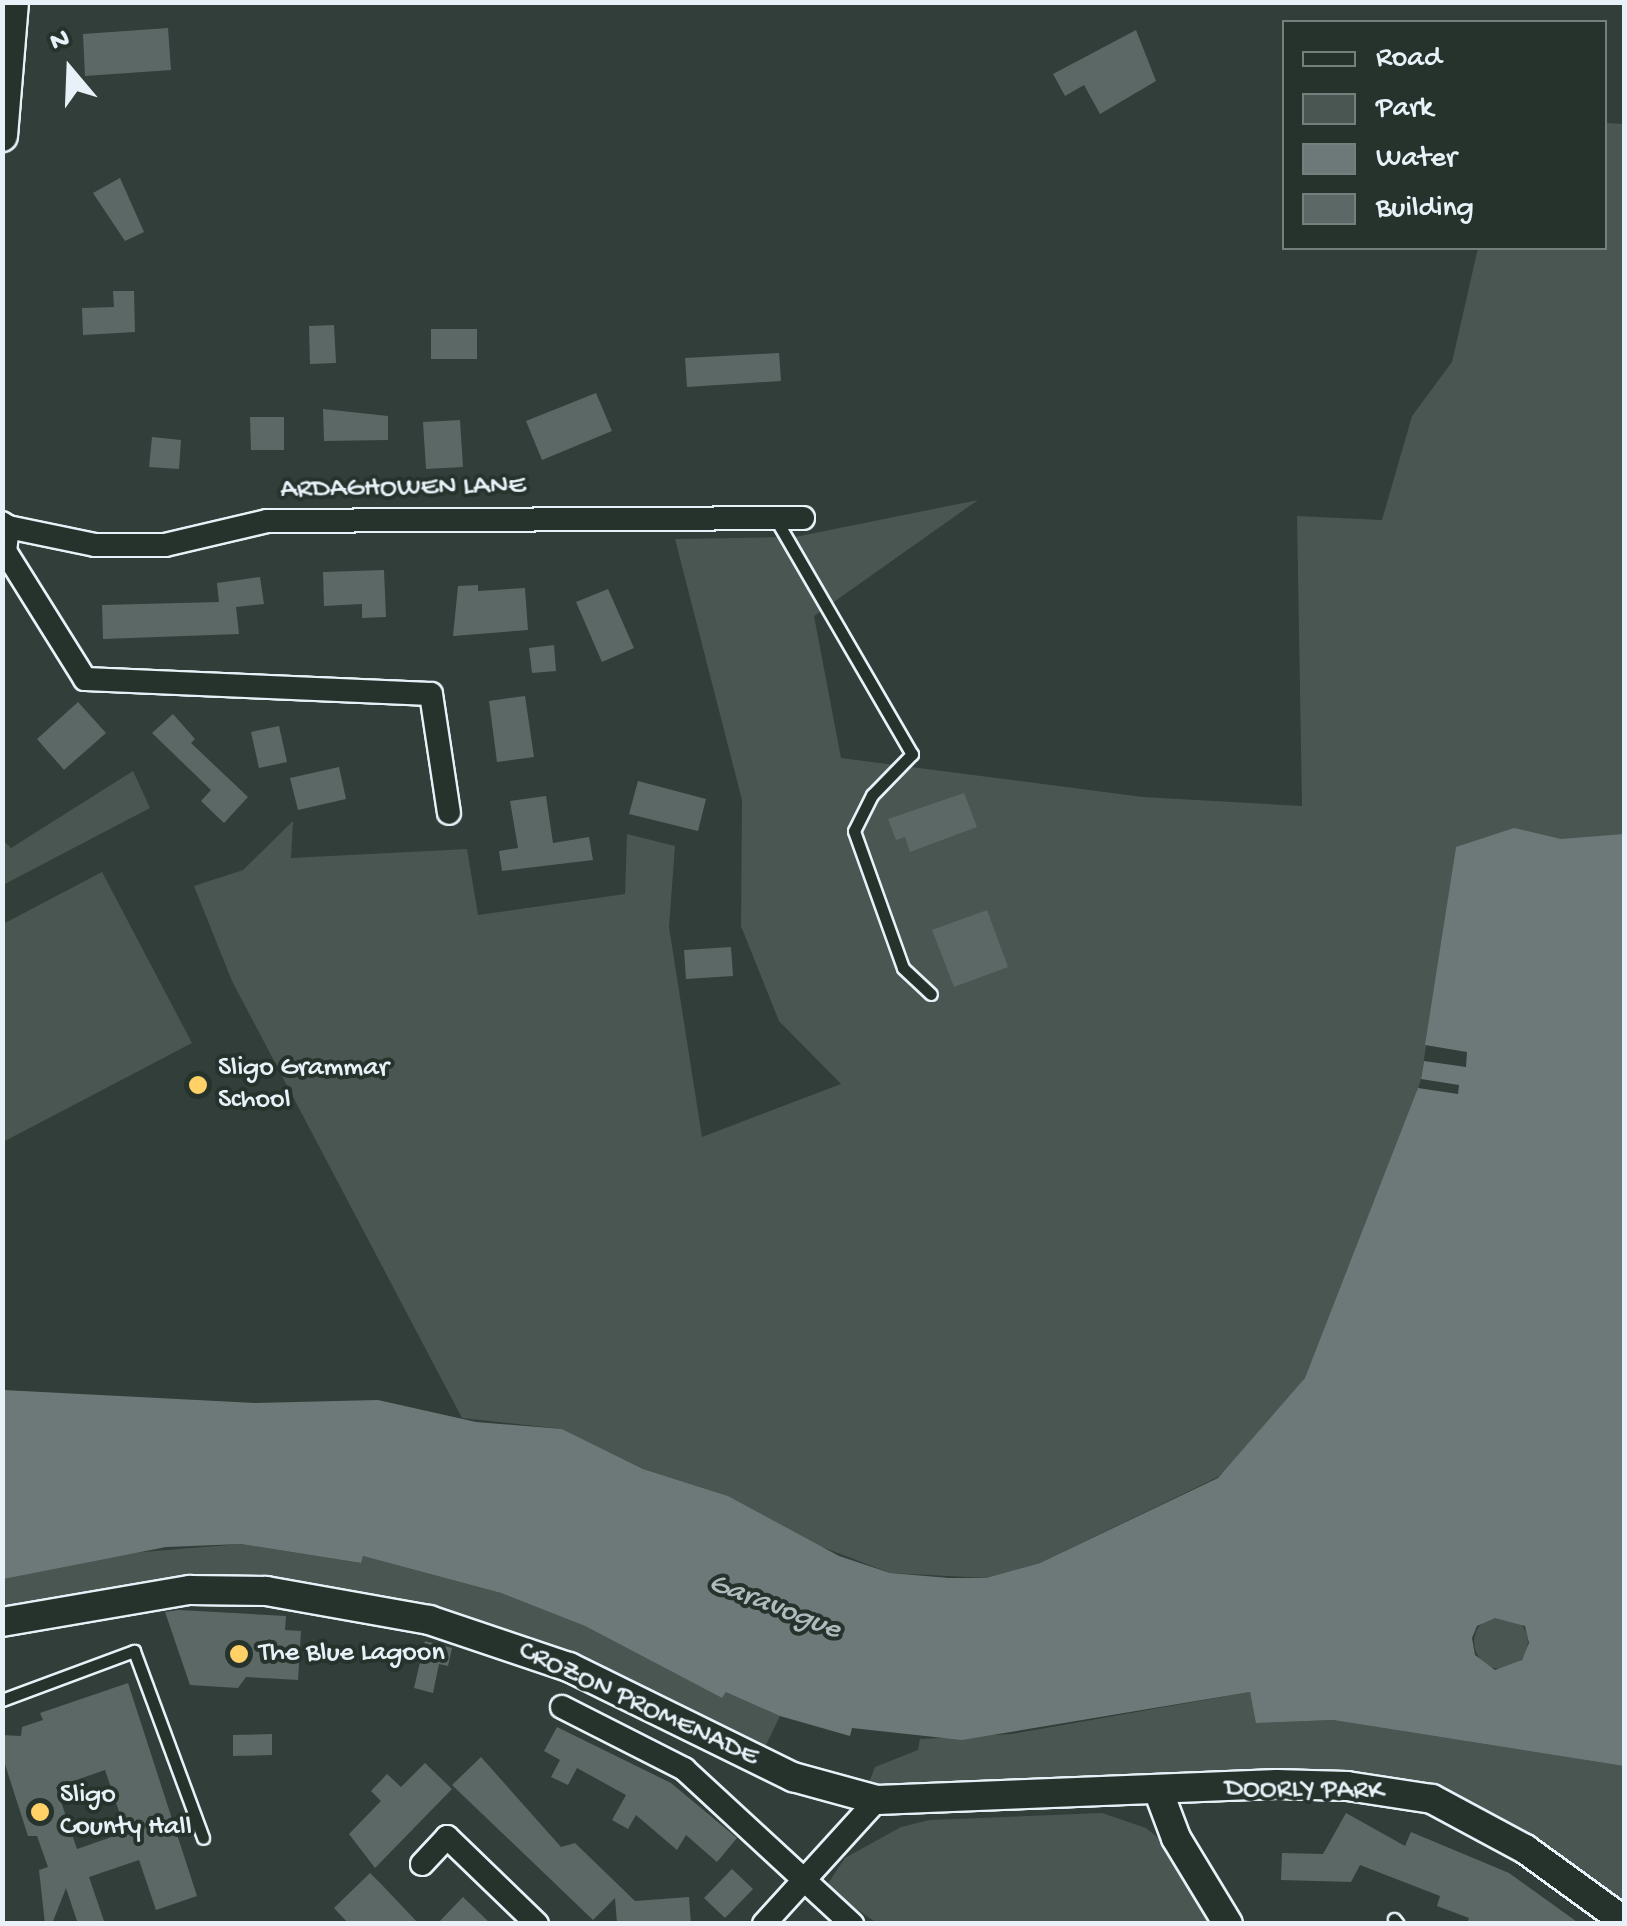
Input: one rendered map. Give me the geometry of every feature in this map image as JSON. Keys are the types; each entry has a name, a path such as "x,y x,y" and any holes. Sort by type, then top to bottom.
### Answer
{"main road":[{"path":"2,136 13,2"}],"street":[{"name":"ARDAGHOWEN LANE","path":"449,812 431,694 85,678 5,551 5,525 95,545 148,545 268,521 802,518"},
{"name":"CROZON PROMENADE","path":"2,1622 190,1590 266,1591 429,1620 569,1667 792,1777 877,1800 1158,1790"},
{"path":"562,1708 684,1769 852,1924"},
{"name":"DOORLY PARK","path":"1158,1790 1347,1786 1432,1799 1524,1848 1624,1921"},
{"path":"1158,1790 1176,1838 1228,1924"},
{"path":"764,1924 877,1800"},
{"path":"422,1864 446,1837 537,1924"}],"lane":[{"path":"774,518 912,754 872,796 854,832 903,968 931,994"},
{"path":"2,1700 134,1651 203,1838"}],"green space":[{"path":"1607,123 1624,124 1624,848 1456,847 1421,1079 1399,1150 1305,1378 1265,1431 1218,1477 1040,1563 986,1578 890,1573 804,1540 728,1496 643,1469 562,1429 462,1418 232,981 194,886 243,870 293,821 291,858 467,849 478,915 625,894 627,834 675,846 669,927 702,1137 841,1084 779,1021 741,926 742,800 675,539 795,537 978,500 814,616 841,758 1143,797 1302,806 1297,516 1382,520 1412,416 1452,362 1478,250 1607,250"},
{"path":"133,771 150,808 3,885 3,840 11,848"},
{"path":"102,872 192,1043 3,1142 3,924"},
{"path":"241,1544 360,1563 363,1556 501,1593 585,1626 722,1698 726,1691 780,1716 764,1749 675,1710 610,1670 498,1626 263,1577 143,1582 3,1608 2,1579 105,1555"},
{"path":"1501,1615 1520,1623 1528,1642 1520,1661 1501,1669 1482,1661 1474,1642 1482,1623"},
{"path":"1250,1692 1257,1723 1333,1720 1624,1766 1624,1903 1505,1820 1435,1789 1264,1772 903,1791 868,1785 875,1767 918,1750 920,1739 1012,1734"},
{"path":"1102,1813 1146,1828 1167,1845 1218,1923 877,1923 825,1888 845,1858 901,1827 929,1820"}],"water":[{"name":"Garavogue","path":"1514,828 1561,839 1624,834 1624,1766 1333,1720 1256,1723 1250,1692 962,1740 852,1728 850,1736 780,1716 726,1692 722,1698 585,1626 501,1593 363,1556 361,1563 241,1544 166,1547 3,1579 3,1390 255,1403 378,1400 476,1422 562,1429 643,1469 728,1496 839,1556 890,1573 949,1578 986,1578 1040,1563 1218,1478 1305,1378 1418,1088 1458,1094 1459,1085 1421,1079 1424,1061 1466,1067 1467,1052 1425,1045 1456,847","holes":["1495,1618 1525,1626 1529,1643 1522,1660 1495,1670 1475,1655 1472,1638 1477,1626"]}],"building":[{"path":"168,28 171,70 85,76 83,34"},
{"path":"1136,30 1156,81 1100,114 1084,85 1065,96 1053,74"},
{"path":"120,178 144,232 125,241 93,193"},
{"path":"113,291 134,291 135,332 83,335 82,308 114,307"},
{"path":"334,325 336,363 310,364 309,326"},
{"path":"431,329 477,329 477,359 431,359"},
{"path":"779,353 781,381 687,387 685,358"},
{"path":"596,393 612,431 542,460 526,421"},
{"path":"323,409 388,416 388,440 324,441"},
{"path":"250,417 284,417 284,450 251,450"},
{"path":"460,420 463,467 426,469 423,422"},
{"path":"152,437 181,440 179,469 149,467"},
{"path":"384,570 386,617 362,618 362,604 324,606 323,572"},
{"path":"260,577 264,604 236,607 239,634 103,639 102,605 219,602 217,583"},
{"path":"478,585 478,591 525,588 528,630 453,636 458,586"},
{"path":"608,589 634,648 602,662 576,602"},
{"path":"554,645 556,671 532,673 529,648"},
{"path":"525,696 534,757 497,762 489,701"},
{"path":"78,702 106,733 64,770 37,739"},
{"path":"173,714 195,739 191,743 248,797 224,823 201,801 211,790 152,733"},
{"path":"279,726 287,762 259,768 251,732"},
{"path":"339,767 346,799 298,810 290,778"},
{"path":"638,781 706,799 698,831 629,814"},
{"path":"964,793 977,827 910,852 905,837 896,840 888,819"},
{"path":"546,796 553,843 589,837 593,860 502,871 499,851 518,848 510,801"},
{"path":"987,910 1008,967 954,987 932,930"},
{"path":"731,947 733,976 686,979 684,950"},
{"name":"The Blue Lagoon","path":"165,1612 286,1616 285,1630 301,1631 298,1680 246,1677 238,1688 190,1685"},
{"path":"425,1641 452,1648 448,1666 439,1664 433,1693 414,1688"},
{"name":"Sligo County Hall","path":"128,1683 197,1896 156,1910 139,1860 89,1877 105,1924 78,1924 66,1888 52,1924 45,1924 39,1870 48,1867 37,1836 28,1836 2,1755 2,1735 21,1736 22,1727 43,1720 40,1713","holes":["105,1770 126,1832 77,1849 56,1787"]},
{"path":"557,1727 671,1783 737,1838 717,1862 686,1835 677,1850 636,1815 628,1829 612,1820 626,1795 577,1768 568,1785 551,1777 560,1760 544,1751"},
{"path":"272,1734 272,1755 233,1756 233,1735"},
{"path":"481,1757 561,1847 575,1843 635,1901 689,1897 691,1924 617,1924 615,1898 593,1920 452,1785"},
{"path":"425,1763 452,1789 375,1868 349,1834 381,1801 371,1791 387,1774 401,1787"},
{"path":"1346,1813 1405,1846 1411,1832 1509,1873 1580,1924 1467,1924 1469,1918 1437,1906 1440,1896 1360,1865 1351,1882 1281,1880 1282,1853 1323,1854"},
{"path":"732,1869 753,1889 725,1918 704,1898"},
{"path":"370,1873 419,1924 349,1924 334,1908"},
{"path":"463,1897 491,1924 437,1924"}],"place":[{"name":"Sligo Grammar School","path":"198,1085"},
{"name":"The Blue Lagoon","path":"239,1654"},
{"name":"Sligo County Hall","path":"40,1812"}]}
